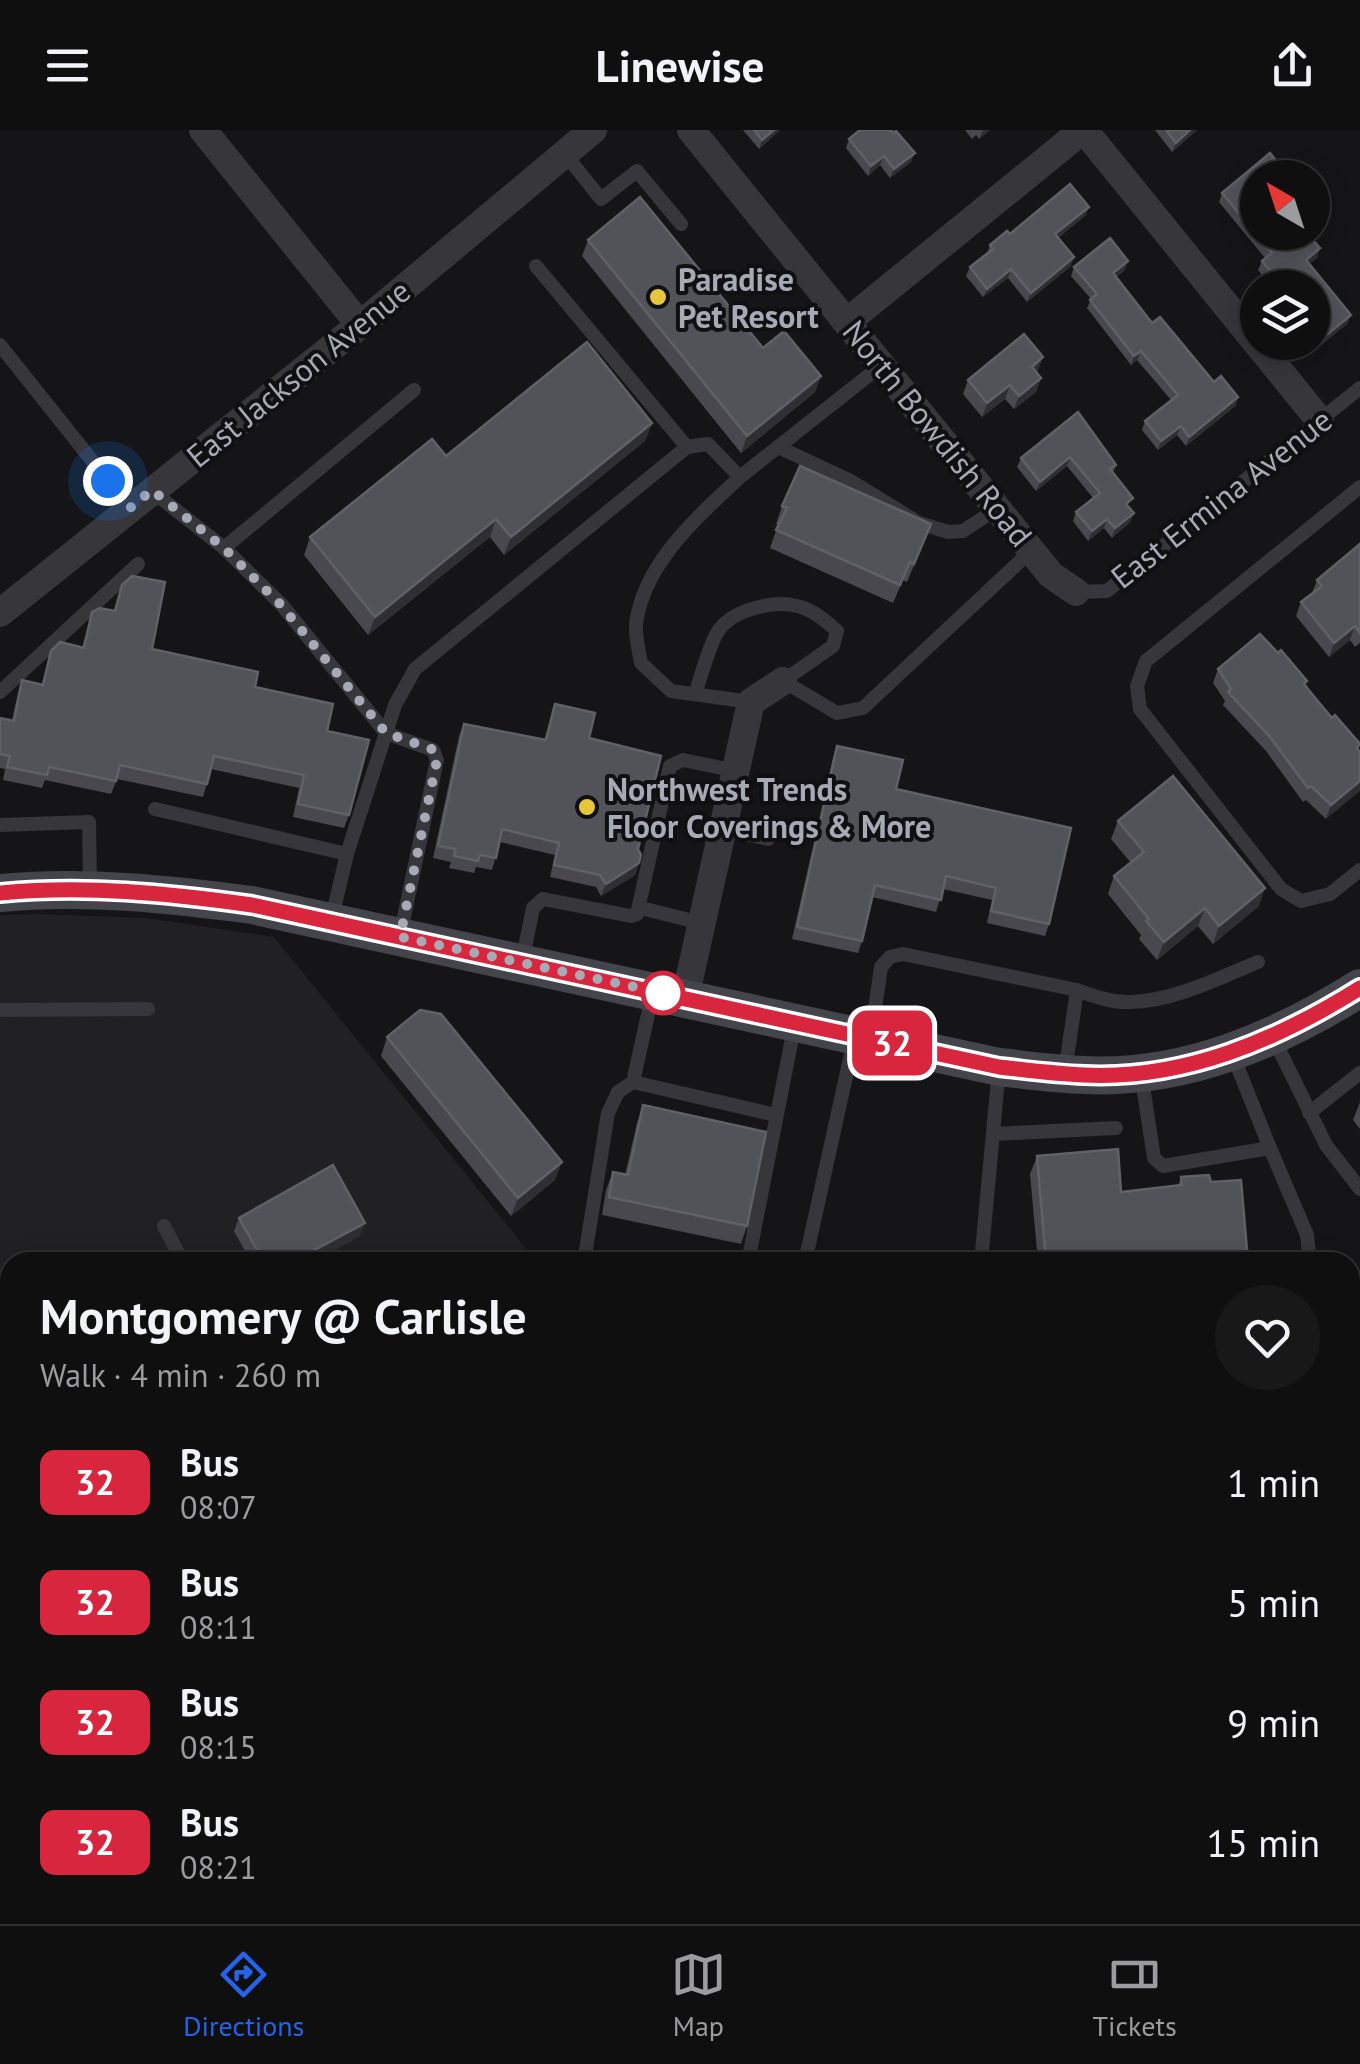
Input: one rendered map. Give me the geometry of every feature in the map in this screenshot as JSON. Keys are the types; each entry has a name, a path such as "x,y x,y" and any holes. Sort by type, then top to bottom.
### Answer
{"main road":[{"path":"0,892 147,891 217,900 999,1067 1065,1073 1141,1073 1216,1058 1304,1023 1360,988"}],"street":[{"path":"203,130 360,325"},
{"name":"East Jackson Avenue","path":"0,613 360,325 594,130"},
{"name":"North Bowdish Road","path":"691,130 1051,575 1076,592"},
{"path":"848,321 1083,130 1320,421"},
{"path":"669,995 702,923 751,702 784,681"}],"lane":[{"path":"565,154 601,199 637,170 680,224"},
{"path":"536,266 687,447"},
{"path":"0,344 141,500 224,548 280,604 386,733 434,750 437,760 400,937"},
{"path":"751,702 671,691 641,663 636,626 647,584 684,530 740,476 883,364"},
{"name":"East Ermina Avenue","path":"1076,592 1107,591 1360,388"},
{"path":"224,548 414,390"},
{"path":"331,922 347,854 386,733 403,686 416,669 687,447 708,444 740,476"},
{"path":"778,447 848,480 920,524 948,532 963,530 998,508"},
{"path":"1360,488 1146,661 1137,686 1140,708 1281,889 1301,901 1316,898 1330,894 1360,870"},
{"path":"695,694 718,630 742,614 772,604 799,606 824,619 837,632 834,646 784,681 836,713 863,708 1032,550"},
{"path":"0,692 138,564"},
{"path":"522,963 533,908 542,899 631,916 641,908 670,766 683,760 736,771"},
{"path":"155,809 347,854"},
{"path":"0,824 89,822 90,890"},
{"path":"722,829 768,839"},
{"path":"641,908 702,923"},
{"path":"808,1252 880,967 890,957 903,954 1077,990 1102,999 1131,1002 1193,988 1258,962"},
{"path":"1065,1073 1077,990"},
{"path":"586,1252 608,1113 618,1092 632,1082 669,995"},
{"path":"0,1010 148,1009"},
{"path":"750,1252 795,1022"},
{"path":"1273,1036 1326,1145 1360,1189"},
{"path":"1232,1052 1306,1235 1309,1252"},
{"path":"982,1252 999,1067"},
{"path":"1141,1073 1154,1158 1163,1166 1270,1148"},
{"path":"1309,1113 1360,1073"},
{"path":"632,1082 776,1115"},
{"path":"993,1134 1116,1128"},
{"path":"164,1226 177,1252"}],"shaded area":[{"path":"0,915 147,918 274,937 529,1252 0,1252"}],"building":[{"path":"754,130 774,130 762,140"},
{"path":"860,130 896,131 915,153 894,169 884,156 871,166 849,139"},
{"path":"1166,130 1190,130 1176,143"},
{"path":"1240,178 1240,215 1222,193"},
{"path":"1070,184 1089,207 1055,234 1074,257 1031,293 1011,269 987,289 970,267 993,249 990,245 1007,231 1010,234"},
{"path":"640,197 763,348 784,331 821,376 747,436 588,240"},
{"path":"1110,238 1128,261 1113,273 1152,323 1160,317 1214,382 1221,376 1238,397 1189,437 1181,426 1161,441 1145,421 1178,395 1141,351 1134,356 1090,300 1097,294 1074,267"},
{"path":"1270,250 1318,250 1306,260 1314,270 1269,270 1262,261 1272,253"},
{"path":"1330,289 1351,315 1330,332"},
{"path":"1024,334 1043,357 1032,367 1041,378 1019,396 1010,385 987,403 968,380"},
{"path":"587,342 652,423 511,537 496,519 375,617 310,537 432,439 446,456"},
{"path":"1078,412 1116,465 1110,469 1133,498 1126,504 1134,513 1115,528 1107,519 1092,531 1076,512 1100,493 1070,457 1040,482 1021,458"},
{"path":"800,466 931,524 900,585 776,530"},
{"path":"1360,544 1360,633 1355,626 1334,643 1301,602 1322,586 1317,580"},
{"path":"132,576 165,582 152,649 258,672 255,687 333,704 327,731 369,740 349,815 298,804 304,775 214,756 207,784 120,765 116,781 49,767 47,775 7,767 10,756 0,754 0,718 14,721 22,680 43,685 51,651 60,642 84,648 92,612 100,608 115,611 122,585"},
{"path":"1260,634 1278,653 1281,650 1307,681 1304,684 1316,699 1360,744 1360,781 1331,805 1311,786 1308,788 1270,737 1228,692 1231,689 1218,669"},
{"path":"555,704 595,713 589,738 661,756 638,849 639,863 606,884 600,875 554,865 559,843 502,829 496,858 480,855 478,861 454,856 455,849 438,846 464,724 546,740"},
{"path":"837,746 903,760 896,789 1071,828 1049,924 991,911 996,888 946,876 941,900 875,885 862,941 797,927"},
{"path":"1173,776 1265,888 1219,926 1205,908 1164,942 1114,876 1144,852 1118,821"},
{"path":"420,1010 441,1014 562,1162 518,1198 387,1037"},
{"path":"643,1105 766,1132 747,1226 609,1197 613,1172 628,1175"},
{"path":"1118,1149 1121,1192 1182,1185 1181,1177 1209,1175 1211,1182 1241,1180 1247,1252 1045,1252 1037,1156"},
{"path":"333,1165 365,1223 311,1252 258,1252 239,1218"}],"bus line":[{"name":"32","path":"0,893 40,889 147,891 252,905 999,1067 1086,1075 1141,1073 1216,1058 1304,1023 1360,988"}],"place":[{"name":"Paradise Pet Resort","path":"658,297"},
{"name":"Northwest Trends Floor Coverings & More","path":"587,807"}],"route":[{"path":"108,481 130,508 152,490 224,548 280,604 386,733 434,750 437,760 400,937 663,993"}]}
